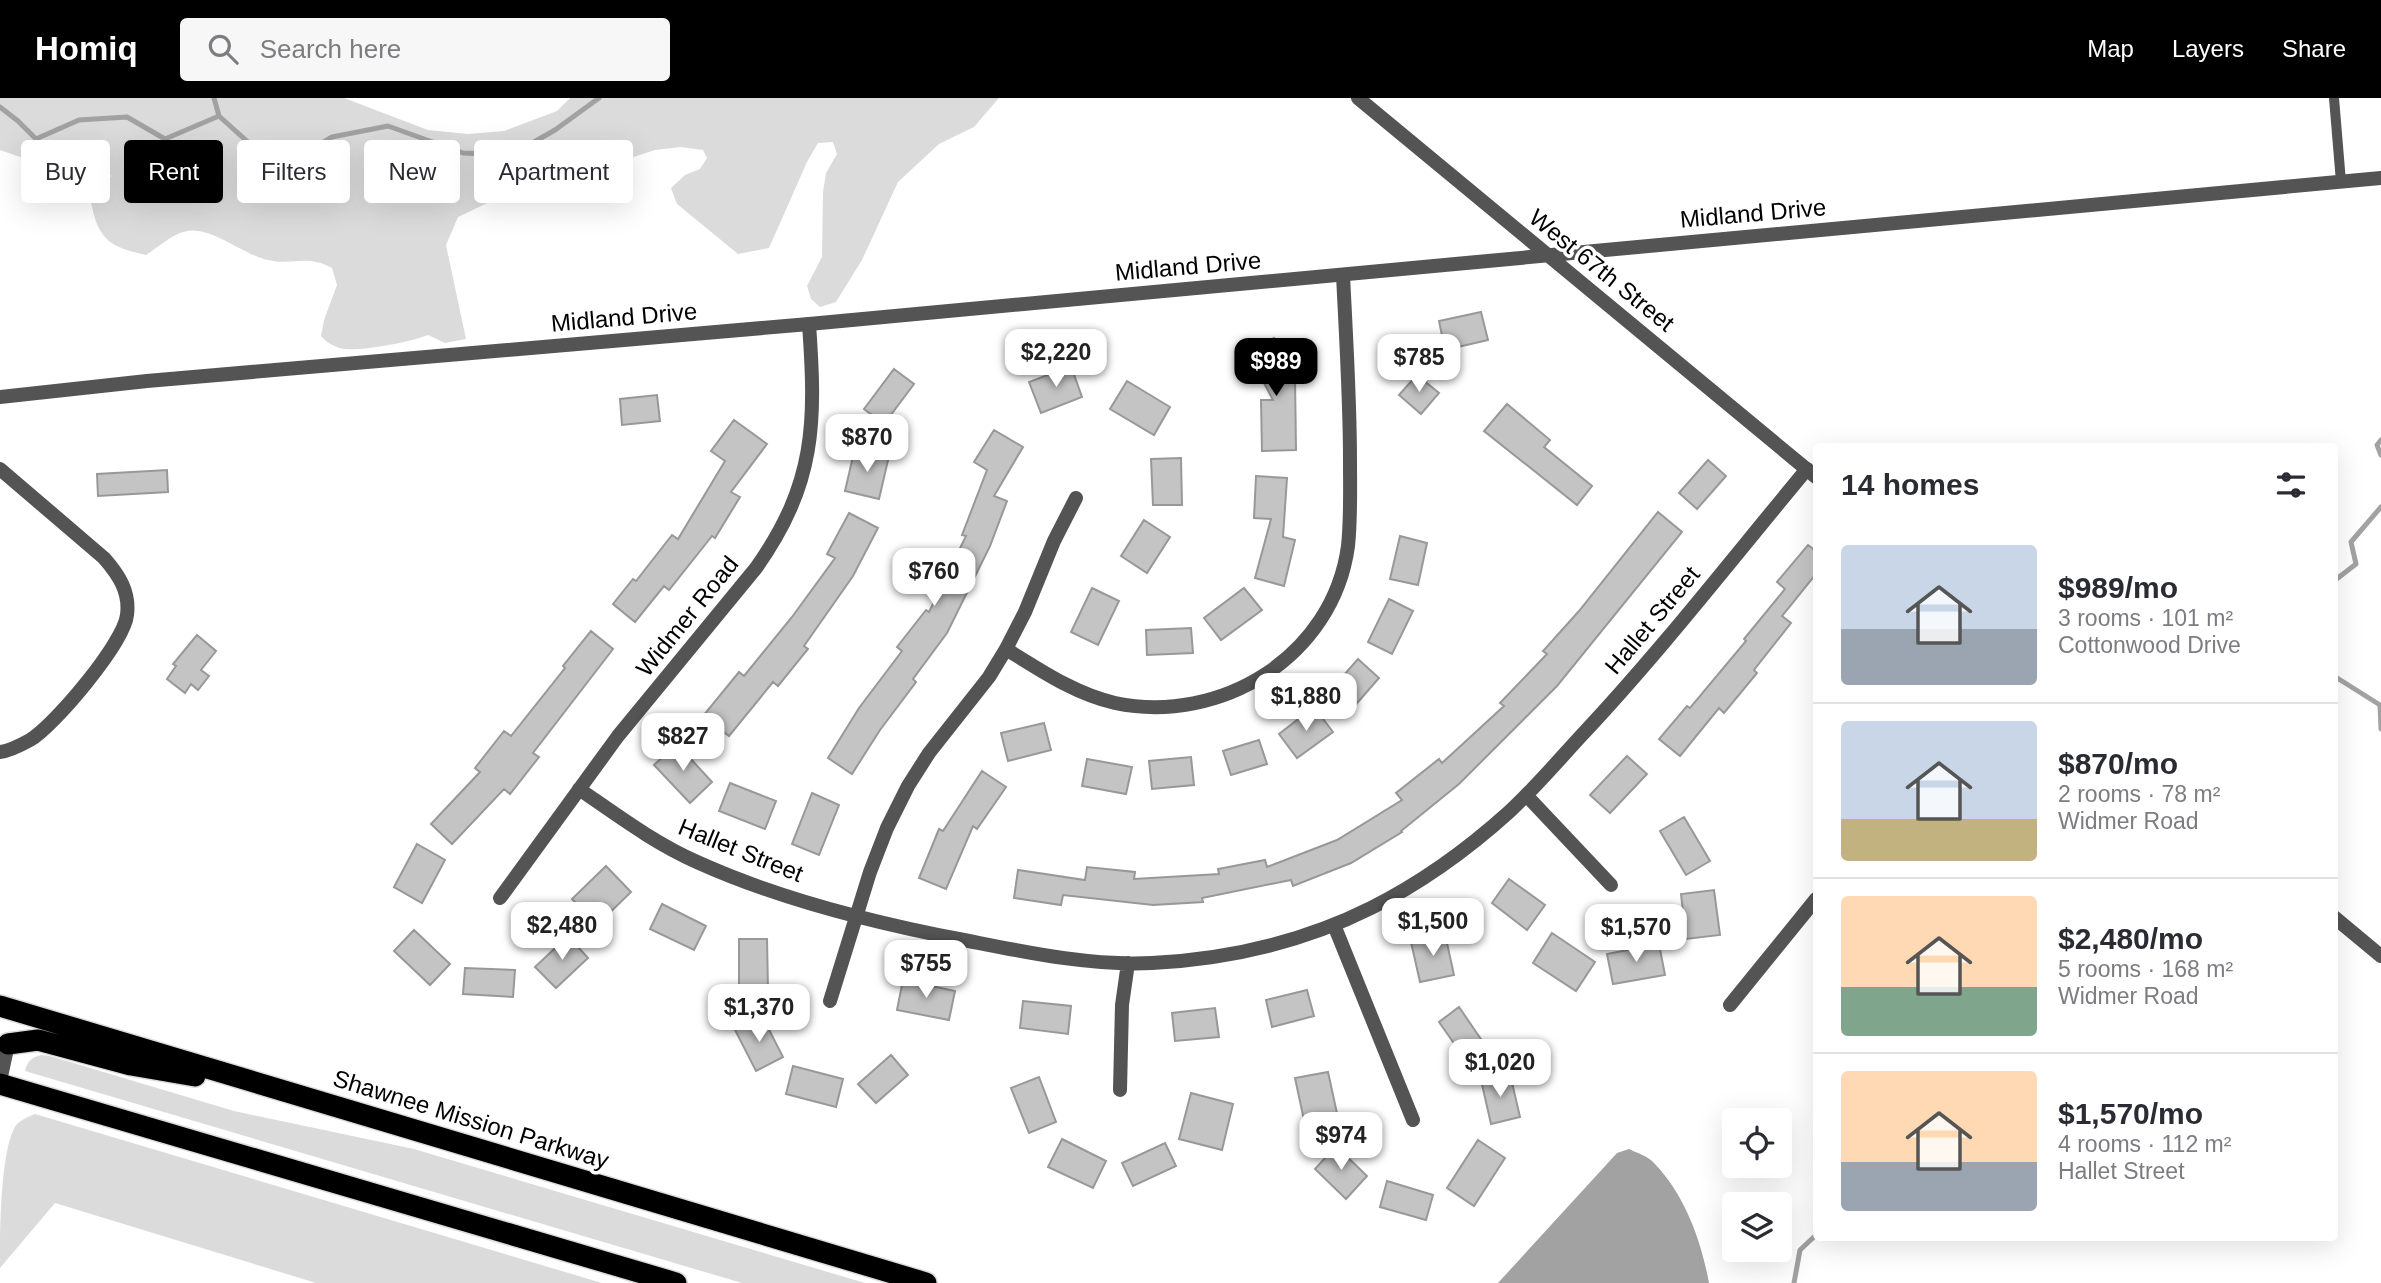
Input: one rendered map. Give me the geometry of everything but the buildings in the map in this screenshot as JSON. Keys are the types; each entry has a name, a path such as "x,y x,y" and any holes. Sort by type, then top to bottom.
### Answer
{"highway":[{"name":"Shawnee Mission Parkway","path":"0,1006 926,1283"},
{"path":"8,1044 38,1040 131,1065 300,1095"},
{"path":"0,1082 676,1283"}],"street":[{"name":"West 67th Street","path":"1358,98 1812,473"},
{"name":"Midland Drive","path":"0,397 147,380 809,324 2381,178"},
{"path":"1006,649 1064,684 1095,697 1126,705 1158,708 1197,704 1235,692 1268,673 1297,648 1321,618 1330,601 1348,547 1350,414 1343,275"},
{"name":"Widmer Road","path":"500,898 618,736 773,544 793,504 807,462 813,418 809,324"},
{"path":"0,469 104,558 118,574 127,594 127,615 122,633 111,652 49,724 31,740 0,752"},
{"name":"Hallet Street","path":"579,789 649,837 696,862 761,887 858,916 928,933 1010,950 1080,960 1150,963 1213,957 1268,946 1334,925 1372,907 1424,877 1466,847 1525,795 1613,702 1812,473"},
{"path":"831,1001 887,828 908,786 929,753 989,677 1006,649 1076,498"},
{"path":"1525,795 1611,885"},
{"path":"1730,1004 1813,903"},
{"path":"2338,920 2381,956"},
{"path":"1334,925 1413,1120"},
{"path":"1120,1090 1122,1005 1128,962"},
{"path":"0,1082 8,1044"}],"lane":[{"path":"2334,98 2342,182"}],"shaded area":[{"path":"0,98 344,98 428,130 468,134 504,131 557,111 570,98 999,98 974,127 939,144 898,182 862,260 836,302 820,307 811,299 807,286 822,257 823,192 826,173 837,154 833,142 818,143 769,248 738,254 677,204 671,188 685,175 700,169 707,158 703,150 681,147 655,150 633,157 633,140 474,140 474,203 487,203 458,217 446,245 466,339 445,343 428,335 384,346 358,349 339,348 321,336 337,285 332,268 323,264 268,260 214,236 193,230 173,236 146,255 123,249 108,240 97,225 91,203 110,203 110,140 21,140 21,157 0,150"},
{"path":"41,1055 234,1111 414,1149 865,1283 742,1283 25,1071 30,1060"},
{"path":"35,1114 602,1283 316,1283 55,1203 0,1268 2,1193 7,1153 16,1125"},
{"path":"1629,1149 1652,1161 1675,1189 1696,1235 1709,1283 1498,1283 1617,1153"}],"waterway":[{"path":"214,98 219,116 260,153 297,158 332,137 388,126 463,153 511,155 555,130 599,98"},
{"path":"0,107 36,139 79,120 127,117 165,139 219,116"},
{"path":"2381,440 2377,445 2381,455"},
{"path":"2338,578 2356,564 2351,542 2381,507"},
{"path":"2338,679 2380,705 2381,729"},
{"path":"1794,1283 1800,1250 1813,1238"}]}
